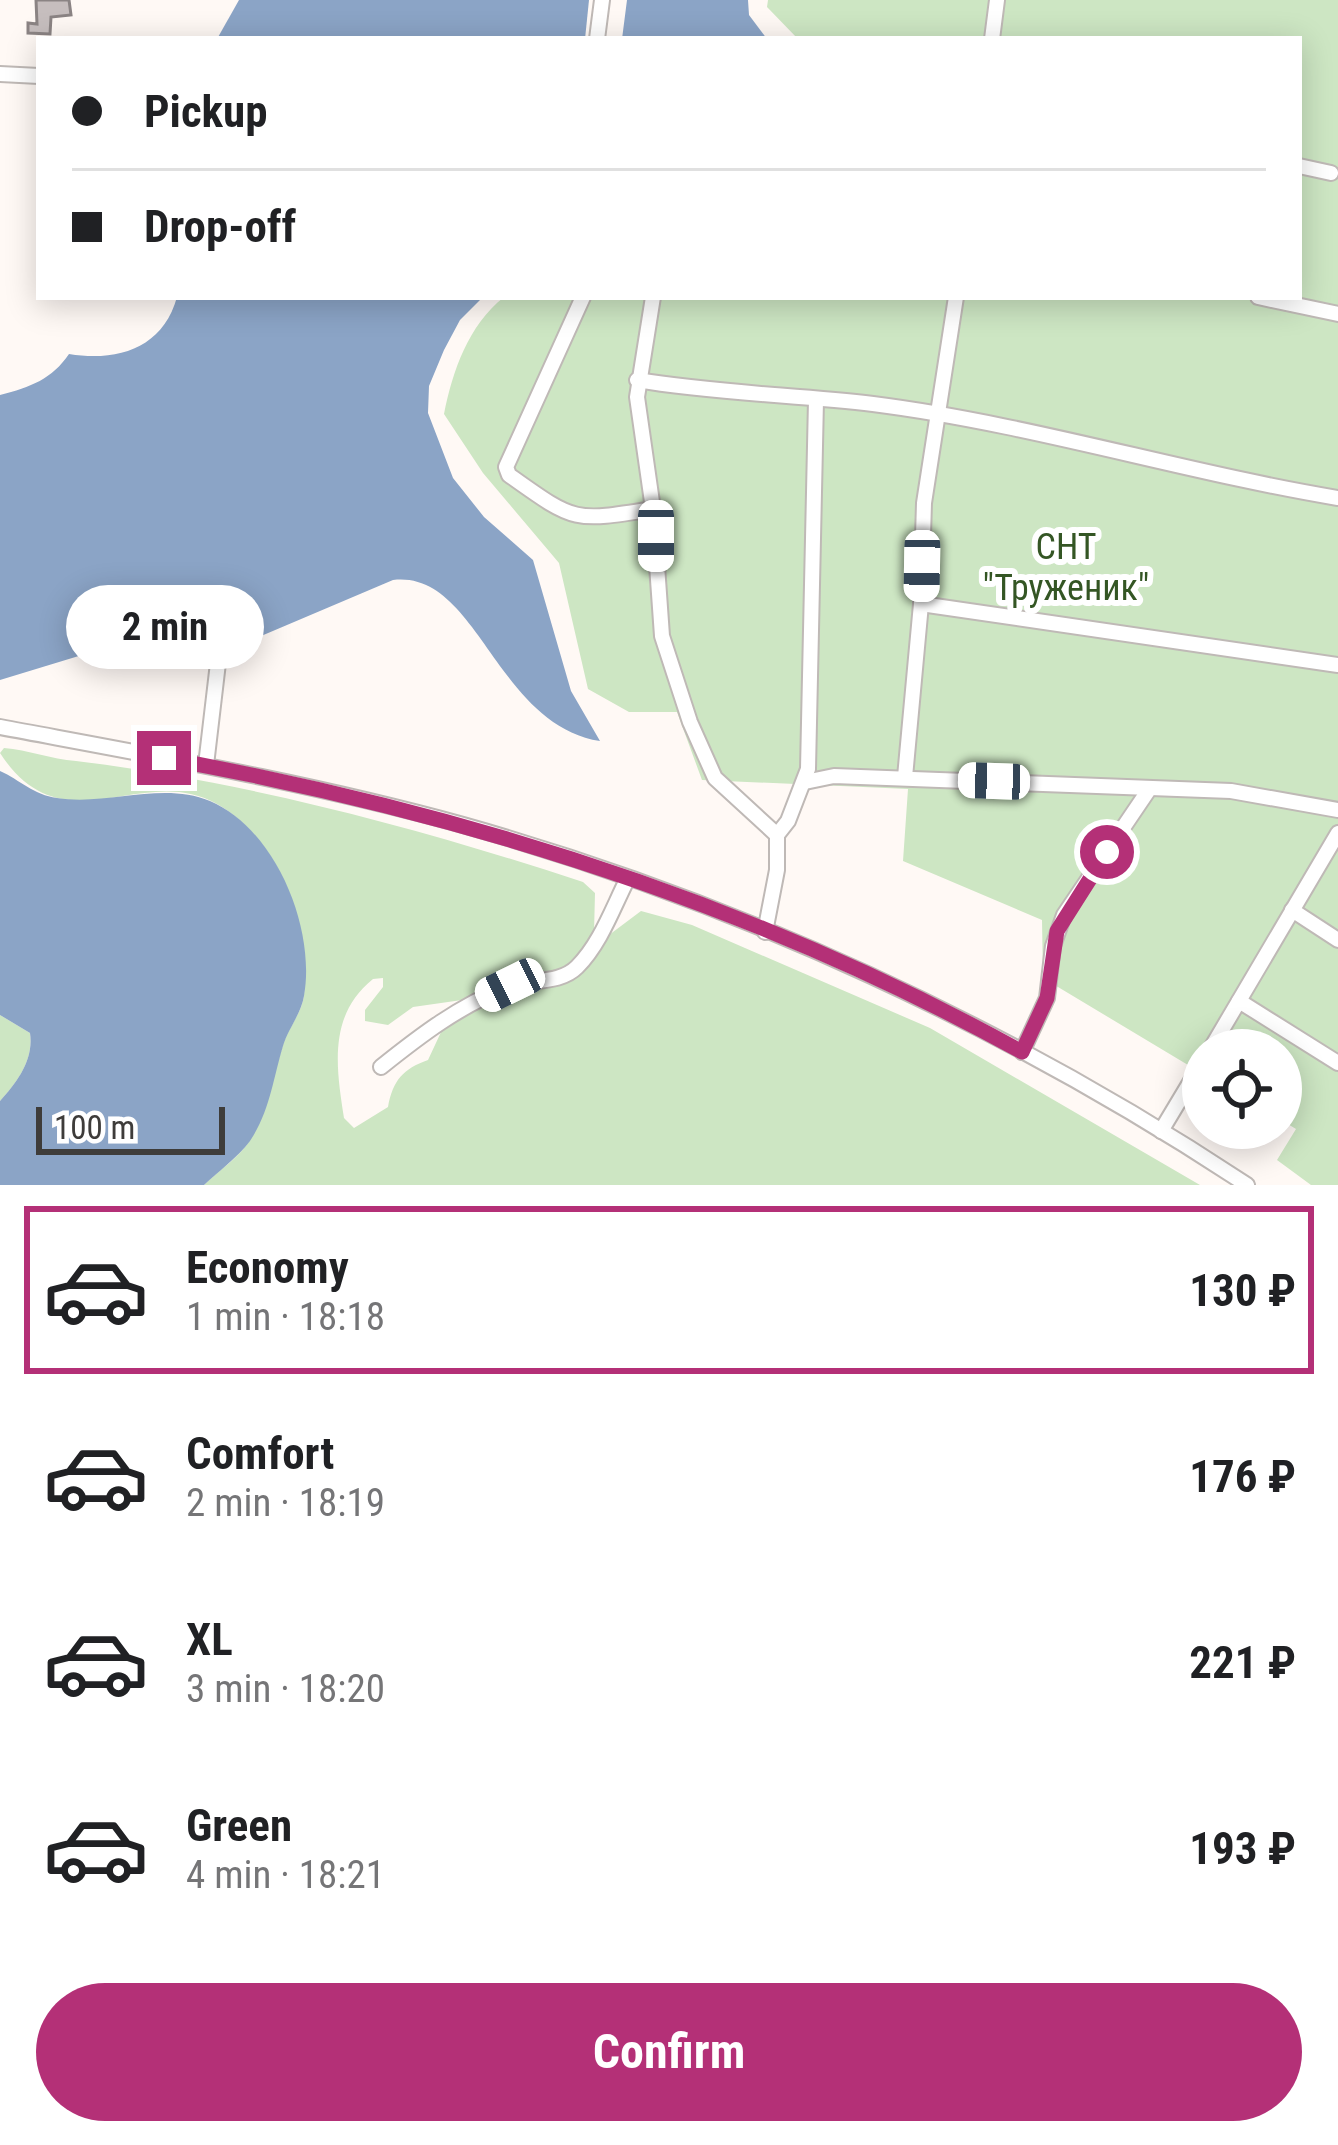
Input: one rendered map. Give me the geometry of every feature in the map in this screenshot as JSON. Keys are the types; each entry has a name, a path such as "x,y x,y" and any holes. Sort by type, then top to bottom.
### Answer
{"street":[{"path":"597,36 602,0"},
{"path":"992,36 997,0"},
{"path":"0,74 36,76"},
{"path":"1302,167 1330,172"},
{"path":"582,300 506,467 568,517 653,509"},
{"path":"652,300 637,380 662,636 690,722 726,792 777,835"},
{"path":"905,777 921,604 924,503 956,300"},
{"path":"1272,300 1338,314"},
{"path":"637,380 936,417 1137,453 1216,478 1338,498"},
{"path":"765,932 777,870 777,835 805,782 814,610 816,400"},
{"path":"921,604 1338,665"},
{"path":"206,765 218,663"},
{"path":"0,727 206,765 464,825 628,878 765,932 1022,1052 1247,1185"},
{"path":"805,782 834,776 905,777 1150,788 1267,795 1338,811"},
{"path":"1022,1052 1047,998 1053,946 1064,916 1150,788"},
{"path":"1222,1029 1338,833"},
{"path":"381,1067 451,1013 510,985 565,976 575,969 597,940 628,878"},
{"path":"1292,910 1338,940"},
{"path":"1239,1001 1338,1063"},
{"path":"1161,1131 1182,1096"}],"green space":[{"name":"СНТ \"Труженик\"","path":"768,0 1338,0 1338,1185 1311,1185 1277,1160 1284,1149 1302,1149 1302,1029 1182,1029 1182,1061 1043,978 1042,920 903,861 908,789 702,780 677,712 629,712 588,689 559,563 483,473 444,414 464,350 501,300 1302,300 1302,36 795,36 767,7"},
{"path":"4,748 13,749 268,794 459,843 583,882 595,893 594,933 605,938 641,911 692,925 930,1028 1200,1185 204,1185 250,1140 303,1002 302,941 287,887 258,839 217,804 189,793 77,800 50,796 24,781 0,753","holes":["383,978 383,987 365,1010 365,1021 388,1025 413,1007 469,999 442,1030 428,1060 400,1077 388,1107 354,1128 344,1118 339,1080 342,1025 348,1009 373,979"]},
{"path":"0,1015 30,1033 31,1043 23,1070 0,1101"}],"water":[{"path":"239,0 589,0 585,36 219,36"},
{"path":"627,0 748,0 749,15 765,36 622,36"},
{"path":"176,300 480,300 460,320 444,350 429,386 428,413 453,478 484,517 533,560 571,691 600,741 564,729 535,707 446,599 422,583 393,580 242,644 82,655 0,680 0,395 40,381 69,354 105,356 136,348 161,329"},
{"path":"0,771 57,798 173,793 210,801 254,834 286,884 304,941 302,1003 285,1040 257,1130 240,1153 204,1185 0,1185 0,1101 23,1070 31,1043 30,1033 0,1015"}],"building":[{"path":"36,0 69,0 71,15 51,17 50,34 28,33 28,23 37,24"}],"route":[{"path":"164,758 464,825 628,878 845,965 1022,1052 1047,998 1057,931 1107,852"}]}
